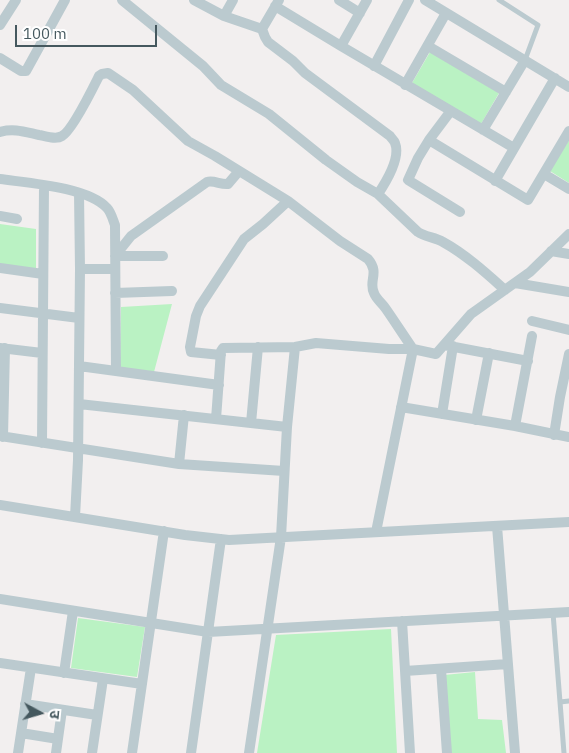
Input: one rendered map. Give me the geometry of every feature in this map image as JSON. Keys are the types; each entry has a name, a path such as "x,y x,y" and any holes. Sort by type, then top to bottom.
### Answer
{"street":[{"path":"0,25 16,0"},
{"path":"0,58 21,71 26,71 65,0"},
{"path":"122,0 203,66 221,85 269,114 326,160 378,194 418,232 443,242 483,270 505,290"},
{"path":"194,0 224,16 262,29"},
{"path":"224,16 233,0"},
{"path":"339,0 360,13"},
{"path":"341,46 368,0"},
{"path":"374,66 409,0"},
{"path":"425,0 569,87"},
{"path":"262,29 277,3 341,46 514,148"},
{"path":"405,85 446,13"},
{"path":"262,29 268,42 293,60 305,74 390,136 395,143 396,151 391,174 378,194"},
{"path":"428,46 506,92"},
{"path":"483,130 525,60"},
{"path":"0,132 17,130 49,137 63,136 72,124 99,76 108,73 133,90 188,141 288,200 371,263 374,274 373,293 413,349 376,532"},
{"path":"496,180 555,78"},
{"path":"450,112 428,140 408,180 460,212"},
{"path":"428,140 528,200 569,131"},
{"path":"115,256 131,236 207,182 228,184 239,170"},
{"path":"544,174 569,189"},
{"path":"0,179 80,193 97,199 108,209 115,225 116,371"},
{"path":"42,443 44,186"},
{"path":"75,517 79,404 80,193"},
{"path":"221,355 191,352 190,347 198,312 244,239 288,200"},
{"path":"0,216 16,219"},
{"path":"216,419 221,349 296,347 316,343 413,349 436,354 448,345 471,314 530,272 569,234"},
{"path":"551,251 569,254"},
{"path":"115,256 164,256"},
{"path":"0,268 43,274"},
{"path":"80,269 115,269"},
{"path":"515,283 569,292"},
{"path":"115,293 172,291"},
{"path":"0,308 79,318"},
{"path":"532,322 569,330"},
{"path":"515,426 532,336"},
{"path":"448,345 528,361"},
{"path":"442,414 448,345"},
{"path":"251,423 258,347"},
{"path":"249,753 281,537 287,427 296,347"},
{"path":"42,353 2,348 2,437 179,464 284,471"},
{"path":"476,420 489,353"},
{"path":"554,435 564,398 569,354"},
{"path":"79,366 219,385"},
{"path":"79,404 287,427"},
{"path":"401,407 569,437"},
{"path":"179,464 184,416"},
{"path":"0,506 229,540 569,522"},
{"path":"497,526 515,753"},
{"path":"132,753 164,531"},
{"path":"191,753 222,539"},
{"path":"0,599 208,632 569,612"},
{"path":"64,673 73,610"},
{"path":"402,622 410,753"},
{"path":"0,663 142,684"},
{"path":"405,671 508,664"},
{"path":"18,753 31,668"},
{"path":"441,670 448,753"},
{"path":"92,753 103,679"},
{"path":"25,704 97,715"},
{"path":"56,753 62,710"},
{"path":"21,733 58,739"}],"lane":[{"path":"499,0 538,25 525,60"},
{"path":"553,612 560,702 566,741 564,753"},
{"path":"560,702 569,701"}],"green space":[{"path":"430,52 499,93 481,124 412,83"},
{"path":"569,140 569,183 550,171"},
{"path":"0,224 36,229 36,269 0,265"},
{"path":"172,304 154,372 120,368 121,307"},
{"path":"78,618 145,627 137,677 71,668"},
{"path":"391,629 397,753 257,753 276,635"},
{"path":"475,672 478,719 502,720 506,753 450,753 444,675"}]}
